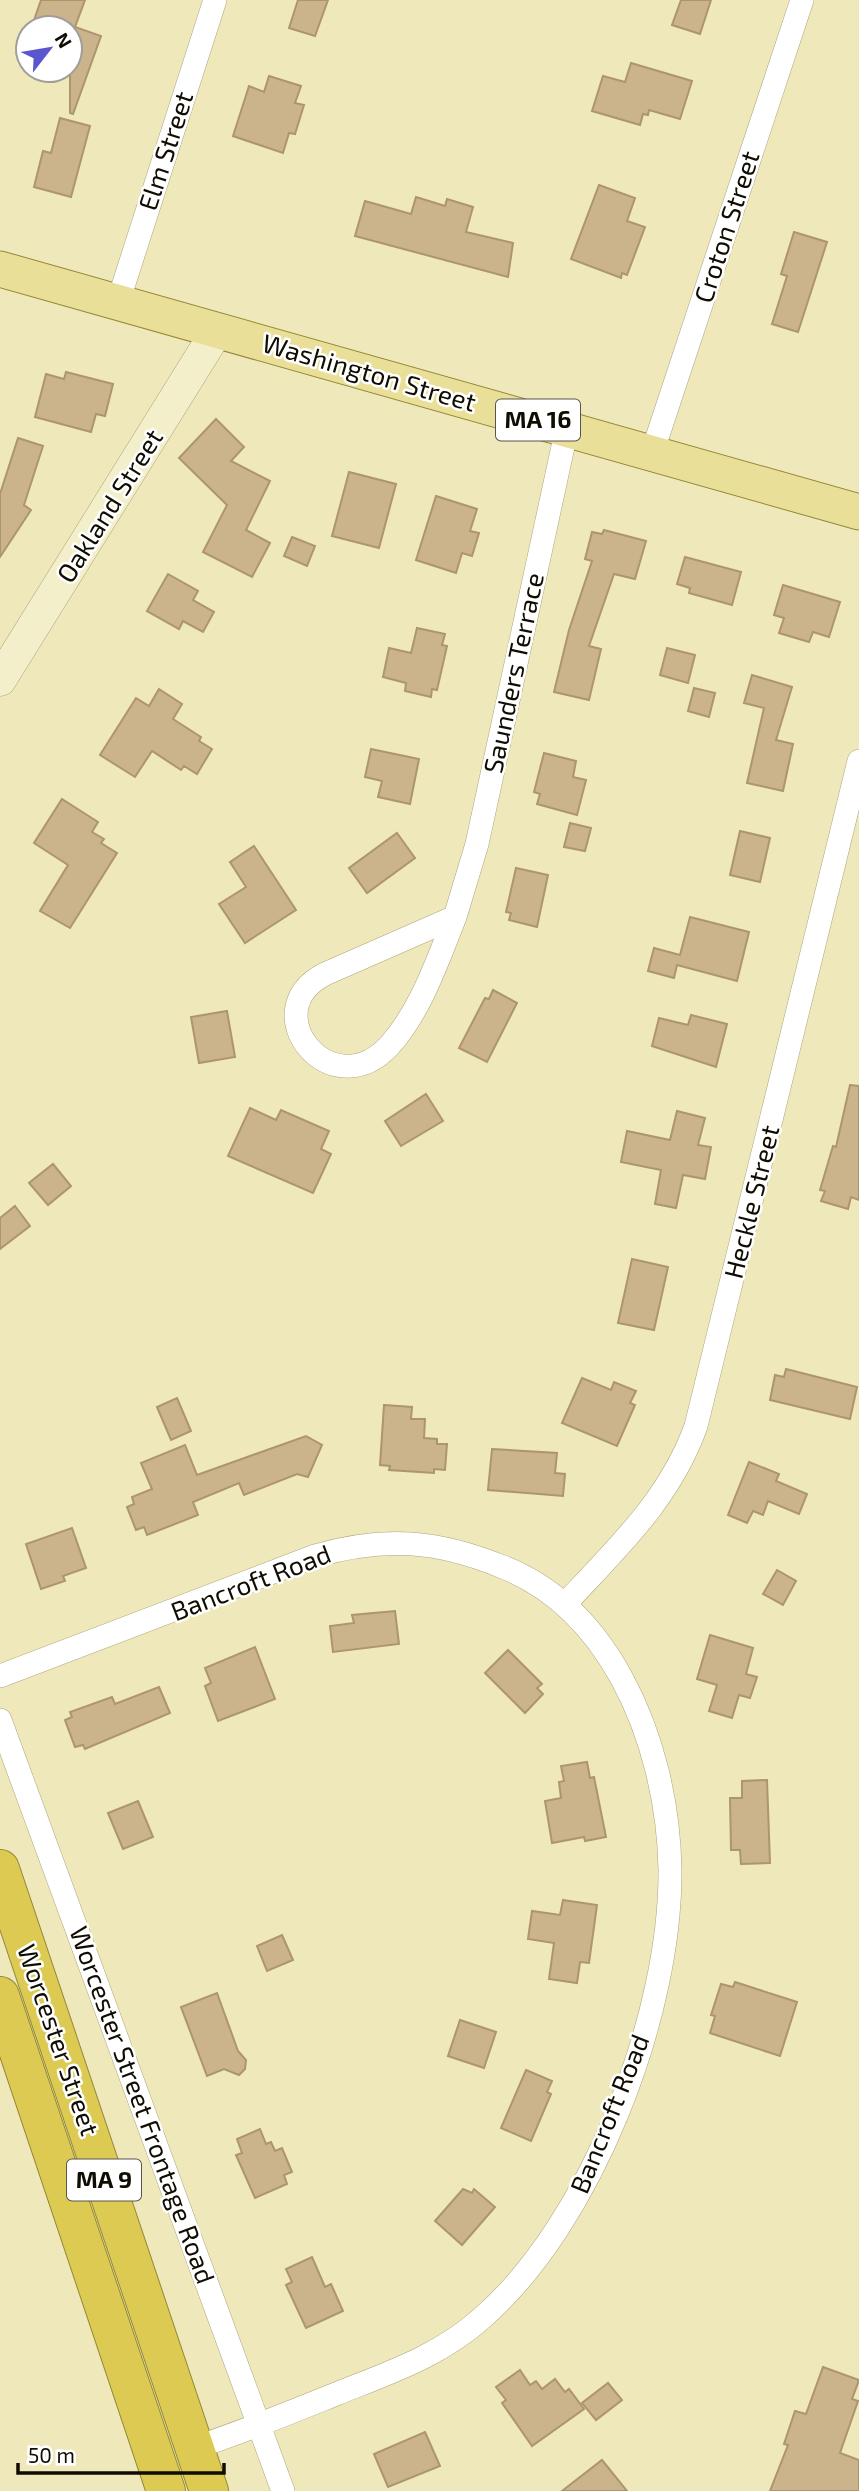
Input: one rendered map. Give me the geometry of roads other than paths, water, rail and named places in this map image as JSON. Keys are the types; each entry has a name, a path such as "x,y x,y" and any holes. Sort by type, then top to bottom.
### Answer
{"highway":[{"name":"Worcester Street","path":"0,1868 209,2491"},
{"name":"Worcester Street","path":"0,1996 166,2491"}],"main road":[{"name":"Washington Street","path":"0,269 859,512"}],"street":[{"name":"Elm Street","path":"118,302 215,0"},
{"name":"Croton Street","path":"652,453 802,0"},
{"name":"Oakland Street","path":"0,680 217,331"},
{"name":"Saunders Terrace","path":"455,917 325,974 306,986 300,993 296,1015 300,1034 313,1052 334,1066 344,1068 368,1063 388,1046 418,1001 455,917 475,853 567,428"},
{"name":"Heckle Street","path":"565,1604 650,1514 672,1481 696,1426 859,761"},
{"name":"Bancroft Road","path":"0,1676 308,1558 358,1546 404,1542 449,1548 522,1575 565,1604 596,1638 632,1699 650,1747 665,1812 670,1873 667,1918 652,2000 633,2070 602,2145 564,2219 533,2266 483,2317 424,2358 259,2426 194,2448"},
{"name":"Worcester Street Frontage Road","path":"0,1720 283,2491"}]}
